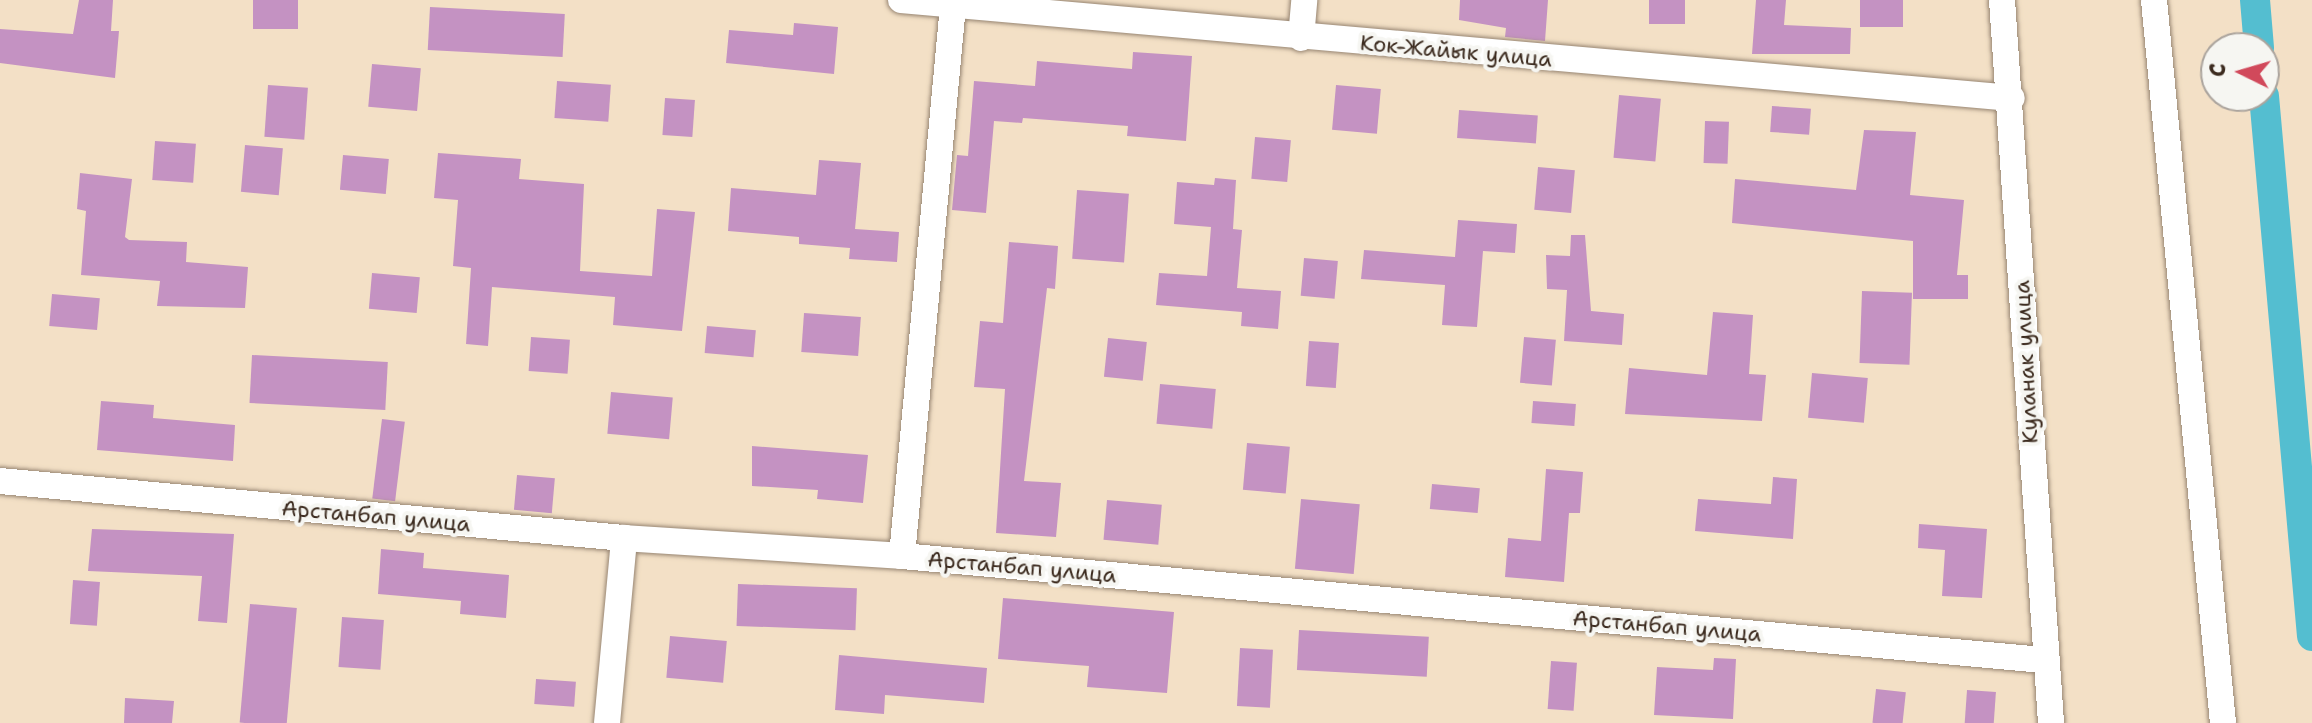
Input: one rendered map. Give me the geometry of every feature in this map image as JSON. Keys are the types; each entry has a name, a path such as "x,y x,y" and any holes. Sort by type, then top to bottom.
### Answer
{"street":[{"name":"Кок-Жайык улица","path":"901,0 1301,38 2012,98"},
{"path":"1301,38 1304,0"},
{"name":"Куланак улица","path":"2002,0 2012,98 2043,660 2051,723"},
{"path":"2154,0 2223,723"},
{"path":"902,556 953,5"},
{"name":"Арстанбап улица","path":"0,481 624,538 902,556 2043,660"},
{"path":"607,723 624,538"}],"building":[{"path":"79,0 113,0 111,31 119,31 115,78 0,63 0,29 73,34"},
{"path":"253,0 298,0 298,29 253,29"},
{"path":"1460,0 1548,0 1545,41 1505,37 1506,28 1459,20"},
{"path":"1649,0 1685,0 1685,24 1649,24"},
{"path":"1756,0 1786,0 1784,25 1851,28 1850,54 1752,54"},
{"path":"1860,0 1903,0 1903,27 1860,27"},
{"path":"430,7 565,14 563,57 428,50"},
{"path":"794,23 838,27 834,74 726,63 729,30 793,35"},
{"path":"1133,52 1192,56 1186,141 1127,136 1128,126 1023,118 1022,123 994,121 986,213 952,210 957,155 968,156 974,81 1035,86 1037,61 1132,69"},
{"path":"372,64 421,68 417,111 368,107"},
{"path":"557,81 611,85 608,122 554,118"},
{"path":"268,85 308,88 304,140 264,137"},
{"path":"1336,85 1381,89 1377,134 1332,130"},
{"path":"1619,95 1661,99 1655,161 1614,158"},
{"path":"665,98 695,100 692,137 662,135"},
{"path":"1772,106 1811,109 1809,135 1770,132"},
{"path":"1459,110 1538,116 1536,143 1457,138"},
{"path":"1705,121 1729,122 1728,164 1704,163"},
{"path":"1864,130 1916,132 1910,195 1964,200 1957,275 1968,275 1968,299 1913,299 1913,241 1732,223 1735,179 1856,190"},
{"path":"1255,137 1291,140 1287,182 1251,179"},
{"path":"155,141 196,144 193,183 152,180"},
{"path":"245,145 283,148 279,195 241,192"},
{"path":"438,153 521,159 519,179 584,184 580,271 652,276 657,209 695,212 682,331 613,325 615,297 492,287 488,346 466,344 471,268 453,266 458,200 434,198"},
{"path":"343,155 389,159 386,194 340,190"},
{"path":"819,160 861,163 855,229 899,232 897,262 849,259 850,248 799,244 799,237 728,231 731,188 816,195"},
{"path":"1538,167 1575,170 1571,213 1534,210"},
{"path":"80,173 132,179 125,237 129,240 187,242 186,262 248,267 245,308 157,306 160,281 81,275 86,211 77,209"},
{"path":"1215,178 1236,180 1233,229 1242,230 1237,288 1281,291 1278,329 1241,326 1242,312 1156,305 1159,273 1207,276 1211,227 1174,224 1177,182 1214,185"},
{"path":"1077,190 1129,194 1124,262 1072,259"},
{"path":"1458,220 1517,224 1515,253 1483,251 1477,327 1442,325 1445,285 1361,279 1364,250 1455,257"},
{"path":"1571,235 1585,235 1591,311 1624,314 1622,345 1564,341 1567,290 1547,289 1546,255 1570,256"},
{"path":"1009,242 1058,246 1055,289 1047,288 1024,481 1061,483 1056,537 996,533 1005,389 974,387 980,321 1003,323"},
{"path":"1304,258 1338,261 1335,299 1301,296"},
{"path":"372,273 420,277 417,313 369,309"},
{"path":"1862,291 1912,293 1909,365 1859,363"},
{"path":"52,294 100,298 97,330 49,326"},
{"path":"1713,312 1753,315 1749,374 1766,375 1762,421 1625,414 1629,368 1707,375"},
{"path":"804,313 861,317 858,356 801,352"},
{"path":"707,326 756,330 753,357 705,353"},
{"path":"531,337 570,340 568,374 529,371"},
{"path":"1524,337 1556,340 1552,386 1520,383"},
{"path":"1108,338 1147,342 1143,381 1104,377"},
{"path":"1309,341 1339,343 1336,388 1306,386"},
{"path":"252,355 388,362 385,410 249,403"},
{"path":"1812,373 1868,378 1864,423 1808,418"},
{"path":"1160,384 1216,389 1212,429 1157,424"},
{"path":"611,392 673,397 669,439 607,434"},
{"path":"101,401 154,405 153,418 235,425 233,461 97,450"},
{"path":"1533,401 1576,404 1574,426 1531,423"},
{"path":"382,419 405,422 395,501 372,498"},
{"path":"1247,443 1290,447 1286,494 1243,490"},
{"path":"752,446 868,455 863,503 817,499 818,490 752,486"},
{"path":"1546,469 1583,472 1580,513 1569,513 1564,582 1505,577 1508,538 1541,541"},
{"path":"517,475 555,478 552,513 514,510"},
{"path":"1773,477 1797,479 1793,539 1695,531 1698,499 1771,504"},
{"path":"1432,484 1480,488 1478,513 1430,509"},
{"path":"1301,499 1360,504 1354,574 1295,569"},
{"path":"1107,500 1162,505 1158,545 1104,540"},
{"path":"1919,524 1987,529 1982,598 1942,596 1945,550 1918,548"},
{"path":"92,529 234,534 227,623 198,621 202,576 88,571"},
{"path":"381,549 424,553 423,568 509,575 506,618 460,614 461,601 378,594"},
{"path":"73,580 100,582 97,626 70,624"},
{"path":"738,584 857,588 855,630 737,626"},
{"path":"1003,598 1174,612 1167,693 1087,687 1089,666 998,659"},
{"path":"250,604 297,608 287,723 240,723"},
{"path":"342,617 384,620 380,670 339,667"},
{"path":"1299,630 1429,637 1427,677 1297,670"},
{"path":"670,636 727,641 723,683 666,678"},
{"path":"1240,648 1273,650 1270,708 1237,706"},
{"path":"839,655 987,668 984,703 885,695 884,714 835,710"},
{"path":"1714,658 1736,659 1733,719 1654,715 1657,667 1713,670"},
{"path":"1551,661 1577,663 1574,711 1548,709"},
{"path":"536,679 576,682 574,707 534,704"},
{"path":"1876,689 1906,692 1903,723 1872,723"},
{"path":"1967,690 1996,692 1994,723 1965,723"},
{"path":"125,698 174,701 172,723 124,723"}],"waterway":[{"path":"2255,0 2258,32"},
{"path":"2265,112 2312,636"}]}
